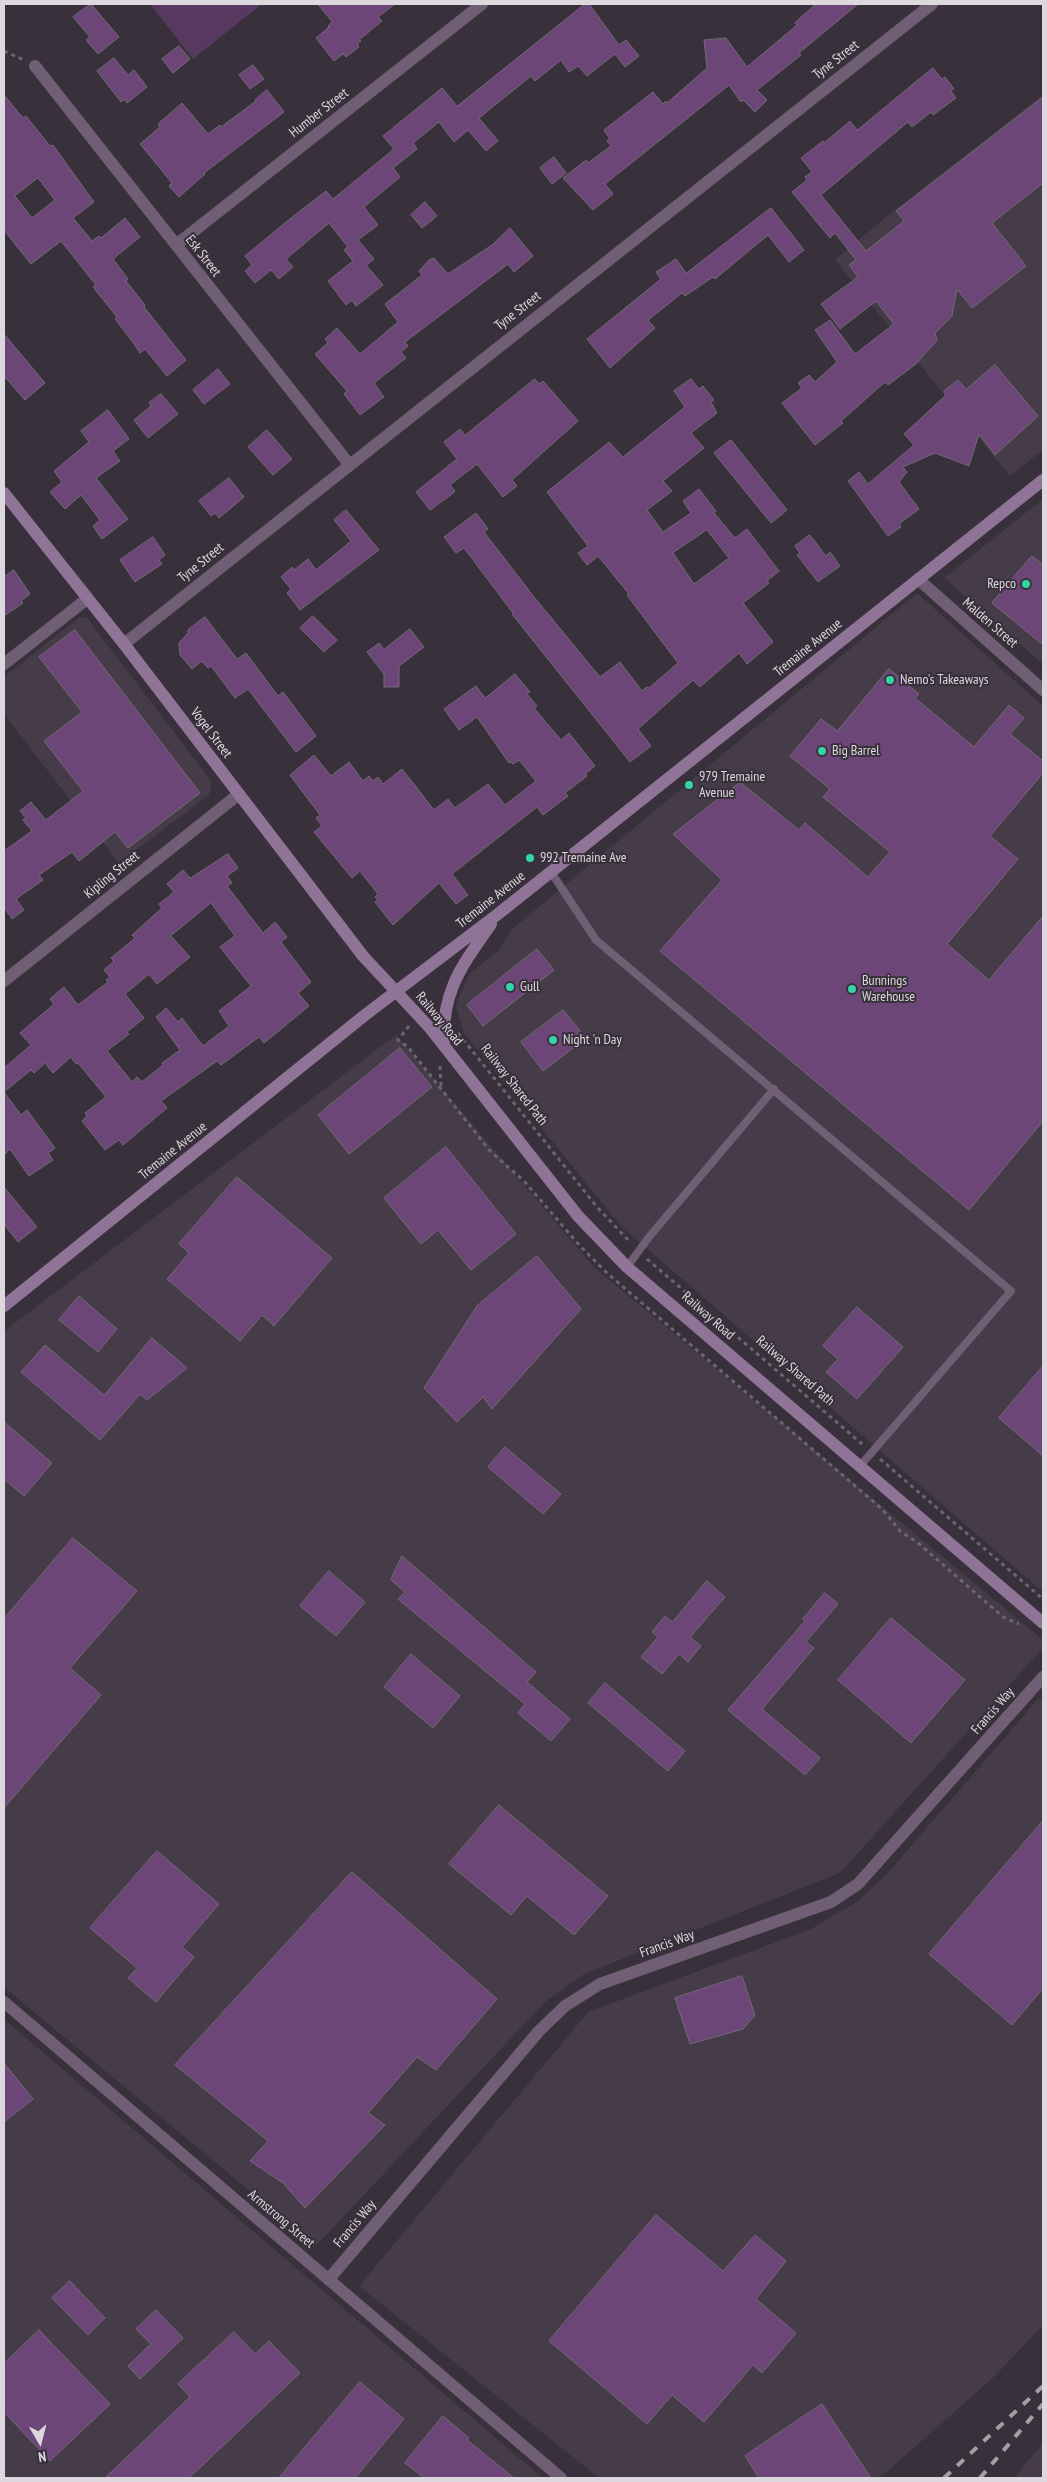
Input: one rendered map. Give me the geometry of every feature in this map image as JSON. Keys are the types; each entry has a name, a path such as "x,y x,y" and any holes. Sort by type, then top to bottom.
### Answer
{"main road":[{"name":"Tremaine Avenue","path":"4,1306 395,992 498,914 1043,480"},
{"name":"Vogel Street","path":"4,493 124,644 363,956 395,992"},
{"path":"444,1046 443,1022 451,986 498,914"},
{"name":"Railway Road","path":"395,992 444,1046 578,1216 627,1267 1043,1623"}],"street":[{"name":"Humber Street","path":"176,245 482,4"},
{"name":"Tyne Street","path":"124,644 932,4"},
{"name":"Esk Street","path":"35,66 349,464"},
{"name":"Malden Street","path":"918,579 1043,690"},
{"path":"4,664 88,599"},
{"name":"Kipling Street","path":"4,981 239,794"},
{"name":"Francis Way","path":"328,2279 539,2031 565,2006 600,1984 831,1902 858,1884 1043,1677"},
{"name":"Armstrong Street","path":"4,2002 561,2478"}],"lane":[{"path":"551,872 596,940 1011,1291 860,1466"},
{"path":"627,1267 774,1089"}],"path":[{"path":"4,51 35,66"},
{"name":"Railway Shared Path","path":"454,1030 460,1034 615,1228 639,1251 1043,1599"},
{"path":"440,1079 441,1087"}],"shaded area":[{"path":"150,4 262,4 193,59"},
{"path":"1043,95 1043,450 1010,476 835,260 888,215"},
{"path":"1043,499 1043,664 944,578"},
{"path":"917,593 1043,706 1043,1592 621,1226 464,1033 456,1005 469,974 499,950 511,930"},
{"path":"80,617 87,618 212,782 209,795 119,863 4,714 4,677"},
{"path":"396,1035 595,1268 1043,1640 1043,1648 840,1873 584,1974 545,2002 316,2246 4,1987 4,1331"},
{"path":"1043,1697 1043,2325 995,2376 890,2469 877,2478 599,2478 359,2286 588,2012 811,1929 858,1901 885,1876 1038,1699"},
{"path":"4,2019 543,2478 4,2478"},
{"path":"1043,2443 1043,2478 1014,2478"}],"building":[{"path":"91,4 119,37 98,54 86,40 90,37 73,17"},
{"path":"318,4 395,4 378,17 382,21 359,40 361,41 357,44 359,47 346,57 343,54 334,61 316,38 332,22"},
{"path":"585,4 589,4 619,45 626,40 639,56 625,67 615,54 587,76 578,66 569,72 561,60 535,81 531,76 479,118 498,141 486,151 468,130 454,142 439,122 413,143 417,149 393,168 400,177 364,207 378,225 358,240 374,259 366,265 383,285 356,306 352,300 346,305 328,281 353,261 344,250 348,247 329,223 286,259 293,267 279,279 271,270 255,283 245,271 252,265 245,256 291,218 326,191 333,199 394,149 383,136 442,88 457,106"},
{"path":"816,4 858,4 799,53 801,55 757,90 767,100 755,112 743,100 741,102 729,85 605,184 613,194 593,210 563,178 586,160 588,163 611,146 607,141 610,139 604,130 653,92 663,104 666,101 667,103 707,68 704,40 726,38 747,67 797,25 795,23"},
{"path":"179,46 190,59 173,73 162,59"},
{"path":"114,58 128,75 134,70 147,87 127,103 125,99 121,102 97,71"},
{"path":"253,65 264,79 250,89 239,75"},
{"path":"933,68 942,79 945,77 954,89 951,91 956,98 933,115 931,112 912,127 908,122 821,195 866,251 904,221 896,211 1043,97 1043,183 992,223 1026,266 972,308 957,289 952,316 935,333 937,340 916,364 888,385 885,382 841,421 843,423 815,445 782,403 802,388 798,383 809,375 815,382 837,362 815,330 830,320 855,354 894,324 876,301 840,329 821,304 858,277 849,265 856,260 835,233 830,238 792,192 807,180 805,177 812,172 801,158 823,141 824,143 850,121 857,130"},
{"path":"267,90 284,112 204,173 179,197 169,186 172,183 140,144 160,127 158,124 182,103 208,134 220,125 221,127 256,101"},
{"path":"4,95 23,118 26,116 50,146 53,145 94,202 73,218 92,241 99,236 101,238 125,218 140,237 113,259 128,279 126,281 145,305 144,307 186,360 167,376 145,349 140,353 115,319 117,317 93,287 96,285 61,241 31,264 4,230","holes":["38,178 55,200 32,218 15,196"]},
{"path":"554,157 566,173 552,184 540,168"},
{"path":"425,202 437,216 422,228 411,215"},
{"path":"771,208 804,250 789,262 768,235 715,279 713,277 685,296 682,293 648,320 655,328 610,368 587,339 661,279 656,272 676,259 686,273"},
{"path":"510,228 533,256 514,272 508,264 405,342 408,346 401,352 406,358 374,383 384,397 360,415 344,394 347,391 315,354 328,343 325,339 337,328 360,354 398,322 385,304 422,275 419,271 429,260 434,258 448,274 492,245"},
{"path":"4,334 45,383 25,400 4,376"},
{"path":"995,365 1038,416 995,455 979,434 969,466 935,453 903,467 907,472 899,482 919,509 899,524 901,527 888,536 848,481 859,472 868,484 914,445 904,434 946,395 944,391 958,380 966,389"},
{"path":"218,369 230,384 204,404 193,390"},
{"path":"535,379 539,384 543,381 578,421 512,480 517,486 503,497 477,464 450,485 455,491 452,494 430,510 416,492 457,459 444,442 460,429 465,435"},
{"path":"691,379 699,389 703,386 714,400 711,402 717,413 691,433 704,448 663,481 672,491 647,510 663,532 691,513 683,501 699,489 716,511 714,513 735,538 747,529 779,571 767,581 769,583 743,603 773,642 747,664 739,653 700,687 693,680 638,729 651,746 630,762 512,614 464,548 456,553 444,537 476,513 488,529 484,532 534,597 600,677 620,662 642,691 647,687 649,688 678,663 627,595 629,594 598,556 587,565 578,553 588,546 547,492 609,442 623,457 685,407 674,391","holes":["707,530 729,558 694,584 673,553"]},
{"path":"161,394 178,414 148,438 134,420 151,406 149,403"},
{"path":"108,410 129,439 113,451 120,461 96,478 128,519 102,539 93,526 100,520 81,495 65,509 50,492 62,482 54,471 89,442 81,431"},
{"path":"267,430 292,459 273,475 248,447"},
{"path":"731,440 787,510 771,523 714,453"},
{"path":"229,478 244,497 219,518 215,513 211,516 199,501"},
{"path":"346,510 379,550 300,610 287,593 291,589 281,577 292,567 294,570 308,559 316,570 351,541 334,520"},
{"path":"810,535 826,556 830,552 840,566 818,582 797,555 800,553 795,546"},
{"path":"153,537 165,555 159,560 162,564 135,582 120,560"},
{"name":"Repco","path":"1032,556 1043,565 1043,645 992,603"},
{"path":"14,570 30,594 21,601 23,603 4,616 4,577"},
{"path":"313,616 337,640 324,652 300,628"},
{"path":"205,617 237,659 246,653 278,696 283,692 316,736 296,752 248,689 235,698 211,666 208,668 202,661 192,669 180,655 179,643 188,633 188,630"},
{"path":"410,629 424,647 399,666 399,687 384,687 384,674 367,652 379,643 384,649"},
{"path":"75,630 200,793 128,848 115,832 79,861 72,852 39,875 43,880 16,899 24,910 12,919 4,907 4,851 32,831 23,820 26,818 20,811 31,802 46,820 83,791 44,741 82,712 39,657"},
{"name":"Bunnings Warehouse","path":"889,669 919,694 915,698 974,747 1009,705 1024,718 1010,734 1043,761 1043,773 990,836 1018,859 947,944 989,980 1043,916 1043,1121 969,1210 660,951 722,880 673,834 740,782 799,830 805,823 868,877 890,852 823,797 830,789 790,756 821,719 837,731"},
{"path":"515,674 530,692 527,694 537,706 534,708 561,740 569,733 595,766 585,774 587,776 565,793 568,796 543,815 537,807 452,874 468,895 456,904 439,883 393,925 375,902 378,900 375,897 378,894 360,871 352,878 314,832 322,826 316,818 320,815 290,775 314,755 331,776 349,762 363,781 369,776 373,781 378,777 383,784 402,769 434,810 448,799 455,808 488,784 505,805 536,781 519,760 513,764 509,763 477,717 459,730 444,709 476,686 485,698"},
{"path":"228,854 238,868 227,876 232,883 227,886 263,933 275,922 287,937 281,942 311,982 298,993 309,1006 264,1043 259,1037 221,1065 217,1061 161,1101 167,1108 123,1145 119,1140 105,1150 82,1121 87,1116 85,1113 106,1097 71,1057 53,1073 45,1063 34,1073 31,1070 4,1092 4,1068 31,1045 20,1033 54,1004 50,999 64,987 78,1005 108,982 106,980 110,977 104,970 114,961 111,958 135,938 132,935 162,908 159,904 174,892 167,884 183,870 190,878","holes":["211,903 235,936 220,947 251,986 219,1011 229,1026 203,1046 182,1018 178,1022 166,1008 156,1017 180,1050 162,1063 163,1065 142,1082 137,1077 132,1082 107,1051 129,1034 127,1032 144,1018 125,994 149,974 157,984 190,957 171,936"]},
{"name":"Gull","path":"537,949 554,970 483,1026 467,1005"},
{"name":"Night 'n Day","path":"563,1010 586,1038 543,1071 521,1042"},
{"path":"400,1048 432,1087 349,1154 318,1115"},
{"path":"4,1092 21,1115 27,1110 55,1148 48,1153 53,1160 29,1176 10,1149 4,1155"},
{"path":"446,1147 516,1234 471,1270 438,1230 421,1244 384,1198"},
{"path":"237,1177 332,1258 274,1326 262,1315 240,1341 167,1279 189,1253 179,1244"},
{"path":"4,1187 37,1227 18,1242 4,1224"},
{"path":"537,1256 581,1309 492,1409 483,1397 457,1422 424,1388 477,1306"},
{"path":"79,1296 117,1329 98,1352 59,1320"},
{"path":"857,1307 903,1347 857,1399 826,1372 838,1359 823,1346"},
{"path":"152,1338 187,1368 147,1400 140,1394 100,1440 21,1372 45,1345 104,1395"},
{"path":"1043,1366 1043,1456 999,1418"},
{"path":"4,1422 52,1463 24,1496 4,1479"},
{"path":"505,1447 561,1494 543,1514 488,1467"},
{"path":"73,1538 137,1591 70,1668 101,1695 4,1808 4,1619"},
{"path":"402,1556 536,1672 527,1682 570,1719 551,1741 518,1713 525,1704 398,1599 405,1592 391,1580"},
{"path":"329,1571 365,1602 336,1636 300,1606"},
{"path":"707,1581 725,1597 690,1637 701,1646 688,1662 679,1654 662,1674 641,1657 658,1637 652,1632 665,1616 672,1622"},
{"path":"825,1593 838,1604 806,1642 814,1648 762,1709 820,1758 805,1775 728,1710 805,1621 803,1619"},
{"path":"891,1618 965,1680 911,1743 838,1680"},
{"path":"411,1654 460,1696 433,1728 384,1687"},
{"path":"605,1683 685,1751 668,1771 588,1703"},
{"path":"499,1805 608,1896 574,1935 527,1896 511,1915 449,1864"},
{"path":"1043,1821 1043,1988 1012,2025 929,1954"},
{"path":"157,1851 219,1904 182,1947 194,1957 156,2002 128,1978 137,1968 90,1928"},
{"path":"352,1872 497,1999 436,2070 417,2057 368,2113 385,2125 305,2208 283,2183 250,2161 268,2141 175,2065"},
{"path":"742,1976 755,2015 743,2029 690,2044 675,1998"},
{"path":"4,2063 33,2099 4,2122"},
{"path":"656,2215 723,2271 755,2235 786,2261 756,2299 796,2333 762,2373 753,2365 704,2422 672,2395 647,2424 549,2341"},
{"path":"70,2281 105,2318 88,2335 52,2298"},
{"path":"156,2310 183,2338 140,2379 128,2366 151,2344 136,2329"},
{"path":"39,2330 110,2404 50,2461 4,2412 4,2364"},
{"path":"234,2332 255,2354 269,2341 300,2373 189,2478 105,2478 190,2397 178,2384"},
{"path":"360,2382 404,2419 355,2478 279,2478"},
{"path":"822,2404 871,2478 759,2478 745,2456"},
{"path":"443,2416 469,2438 467,2440 514,2478 424,2478 405,2463"}],"railway":[{"path":"944,2478 1043,2386"},
{"path":"980,2478 1043,2404"}],"place":[{"name":"Repco","path":"1026,584"},
{"name":"Nemo's Takeaways","path":"890,680"},
{"name":"Big Barrel","path":"822,751"},
{"name":"979 Tremaine Avenue","path":"689,785"},
{"name":"992 Tremaine Ave","path":"530,858"},
{"name":"Gull","path":"510,987"},
{"name":"Bunnings Warehouse","path":"852,989"},
{"name":"Night 'n Day","path":"553,1040"}]}
